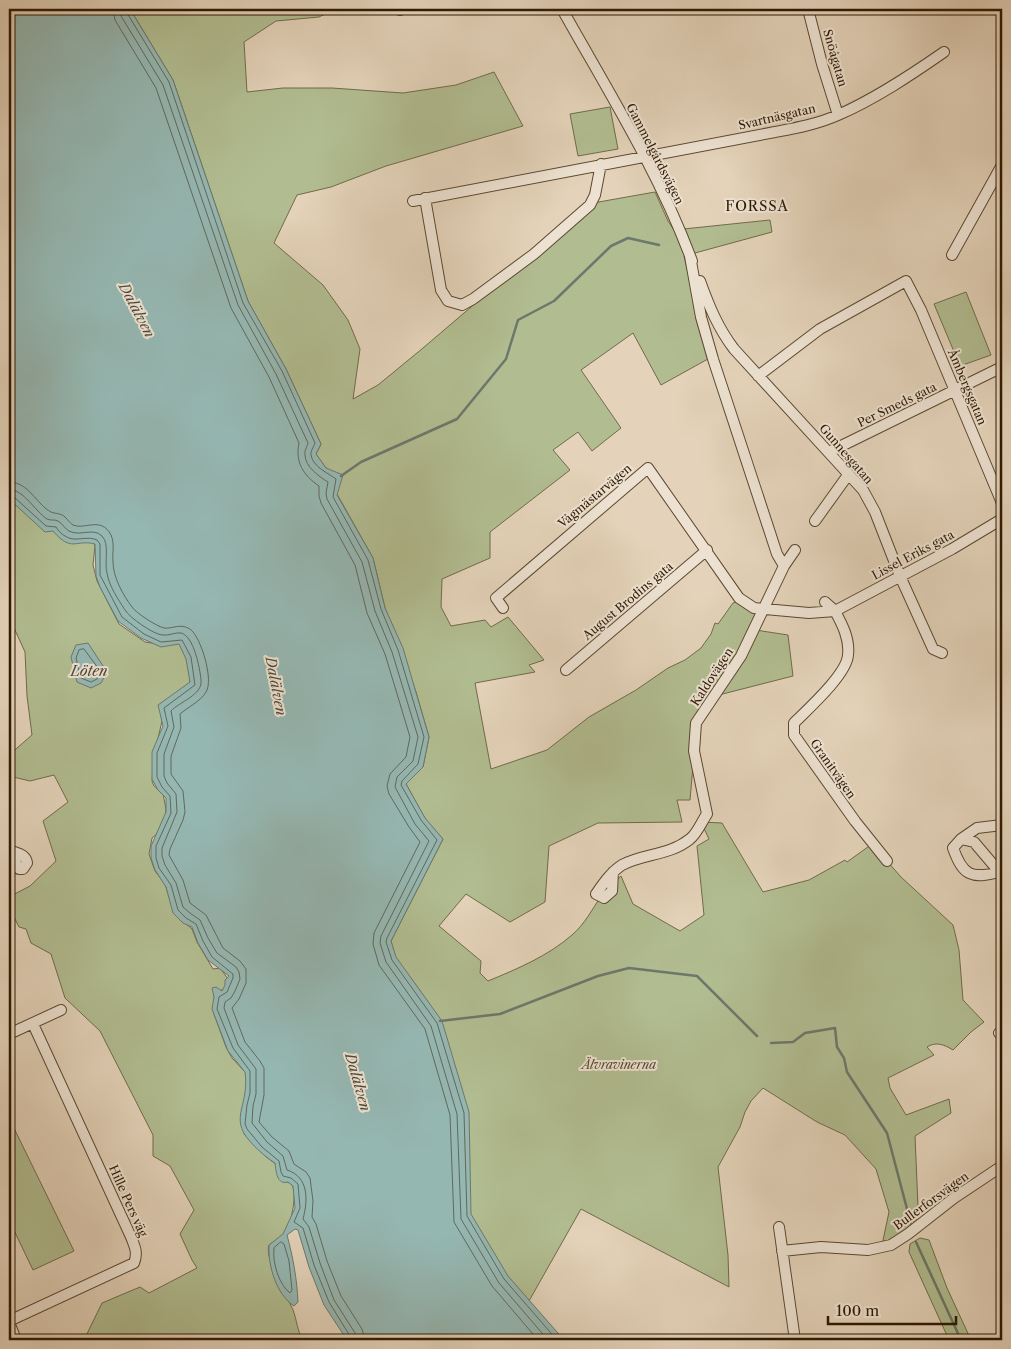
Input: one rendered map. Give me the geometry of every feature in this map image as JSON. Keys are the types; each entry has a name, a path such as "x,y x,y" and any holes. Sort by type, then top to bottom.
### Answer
{"street":[{"name":"Gammelgårdsvägen","path":"562,9 644,156 690,256 713,316"},
{"name":"Snöågatan","path":"808,9 822,64 838,115"},
{"name":"Svartnäsgatan","path":"413,201 803,126 838,115 908,77 944,52"},
{"path":"425,198 442,290 448,301 462,305 474,299 534,254 590,206 595,195 601,164"},
{"path":"952,256 1002,165"},
{"path":"690,256 701,317 713,359 777,554 784,566"},
{"name":"Åmbergsgatan","path":"758,376 820,329 906,281 921,310 955,390 998,482 1002,503"},
{"name":"Gunnesgatan","path":"713,316 721,332 734,350 830,452 862,490 875,512 900,576 933,648 942,653"},
{"name":"Per Smeds gata","path":"830,452 1002,367"},
{"name":"Vågmästarvägen","path":"503,608 496,598 648,468 739,598 754,608 763,609"},
{"path":"815,521 848,475"},
{"name":"Lissel Eriks gata","path":"835,611 952,549 1002,520"},
{"name":"August Brodins gata","path":"566,670 707,550"},
{"name":"Kaldovägen","path":"596,894 604,898 612,891 613,872 622,866 640,858 669,852 692,839 707,814 694,751 696,723 741,656 784,566 795,550"},
{"name":"Granitvägen","path":"825,602 835,611 847,640 848,656 842,671 794,723 794,735 855,821 887,861"},
{"path":"763,609 809,613 835,611"},
{"path":"961,839 974,842 1001,872 985,876 970,874 959,866 954,848 961,839 977,828 1002,825"},
{"path":"9,849 19,869"},
{"path":"9,1034 61,1010"},
{"name":"Hille Pers väg","path":"9,1322 134,1263 137,1251 33,1024"},
{"name":"Bullerforsvägen","path":"782,1251 821,1247 868,1250 891,1245 954,1198 1002,1166"},
{"path":"779,1227 795,1339"},
{"path":"9,1322 16,1340"}],"green space":[{"name":"Älvravinerna","path":"130,9 335,9 319,17 276,21 244,42 247,92 283,88 332,88 403,93 456,85 494,72 523,126 386,166 331,187 297,195 274,243 323,285 348,320 360,349 353,399 378,385 593,203 655,192 674,230 770,220 772,232 684,256 708,359 661,385 633,333 581,370 621,428 592,451 578,432 553,450 570,470 490,532 490,558 442,579 441,607 451,626 485,620 491,627 508,617 544,660 529,665 535,672 475,683 491,769 547,750 589,717 636,690 668,668 685,660 701,648 711,634 715,623 718,624 733,603 740,601 756,614 749,629 788,635 793,676 707,698 695,743 690,800 677,800 682,822 598,823 549,846 545,902 510,922 466,894 439,926 481,961 480,973 488,981 532,961 563,943 581,926 604,892 621,876 633,904 680,931 704,915 697,846 709,839 701,822 722,823 763,892 809,880 845,860 847,862 872,844 901,877 953,925 959,950 963,1000 984,1022 953,1050 940,1044 930,1045 927,1047 934,1055 888,1078 890,1088 906,1115 949,1099 951,1113 915,1136 918,1207 916,1222 910,1221 911,1230 882,1245 889,1212 876,1169 845,1135 817,1122 763,1088 751,1101 740,1127 718,1167 728,1255 729,1287 581,1209 529,1301 473,1236 423,995 410,977 397,965 391,941 443,839 427,822 406,784 423,767 429,737 416,692 385,608 373,558 337,494 326,468 316,454 321,444 286,369 248,301 173,80"},
{"path":"610,107 618,149 578,156 570,114"},
{"path":"966,292 991,355 960,366 934,304"},
{"path":"9,495 89,527 95,546 93,565 97,581 119,624 145,642 165,645 180,643 190,651 189,685 162,721 154,756 152,781 154,786 163,794 166,809 165,827 152,838 149,854 155,871 165,884 174,913 192,929 197,942 213,969 220,968 228,979 227,989 217,991 214,995 214,1014 226,1047 232,1058 246,1073 244,1134 265,1156 277,1165 280,1178 282,1181 291,1184 294,1191 290,1221 286,1233 269,1245 268,1251 277,1278 293,1310 299,1333 303,1340 84,1340 102,1303 140,1287 149,1293 197,1268 180,1234 194,1210 170,1166 153,1156 153,1135 100,1031 65,998 51,954 31,943 26,929 19,927 13,915 9,914 9,897 30,886 56,861 43,821 68,802 54,775 30,781 9,776 9,755 32,735 27,696 25,652 9,617"},
{"path":"9,1118 74,1251 33,1270 9,1220"},
{"path":"920,1238 929,1240 947,1288 971,1340 949,1340 909,1252 910,1244"}],"water":[{"name":"Dalälven","path":"9,9 130,9 173,80 248,301 286,369 321,444 316,454 326,468 343,475 337,495 373,558 385,608 403,648 429,737 423,767 406,784 425,818 443,839 391,941 396,957 442,1021 469,1112 471,1214 508,1276 564,1340 347,1340 324,1305 309,1267 298,1230 295,1229 287,1235 297,1285 298,1302 294,1306 282,1294 274,1279 269,1245 283,1234 295,1208 293,1186 288,1182 281,1182 279,1180 275,1163 250,1142 241,1126 241,1113 246,1087 245,1072 228,1051 212,1009 214,997 212,988 216,987 222,991 225,980 229,976 208,960 198,943 192,927 183,923 173,913 166,887 155,870 151,858 151,846 166,812 166,798 158,790 152,779 152,752 163,726 158,705 190,682 186,659 179,644 161,647 141,638 118,621 96,576 95,544 69,543 59,538 53,531 45,532 9,499"},
{"name":"Löten","path":"88,643 105,669 106,674 101,683 91,688 77,682 71,657 76,645"}],"waterway":[{"path":"341,476 361,462 457,419 506,359 518,320 554,301 611,246 628,238 659,245"},
{"path":"440,1021 500,1014 598,976 629,968 697,976 757,1036"},
{"path":"771,1043 793,1042 805,1033 835,1028 837,1047 844,1058 847,1072 887,1133 911,1224"},
{"path":"916,1242 961,1340"}],"district":[{"name":"FORSSA","path":"757,206"}]}
